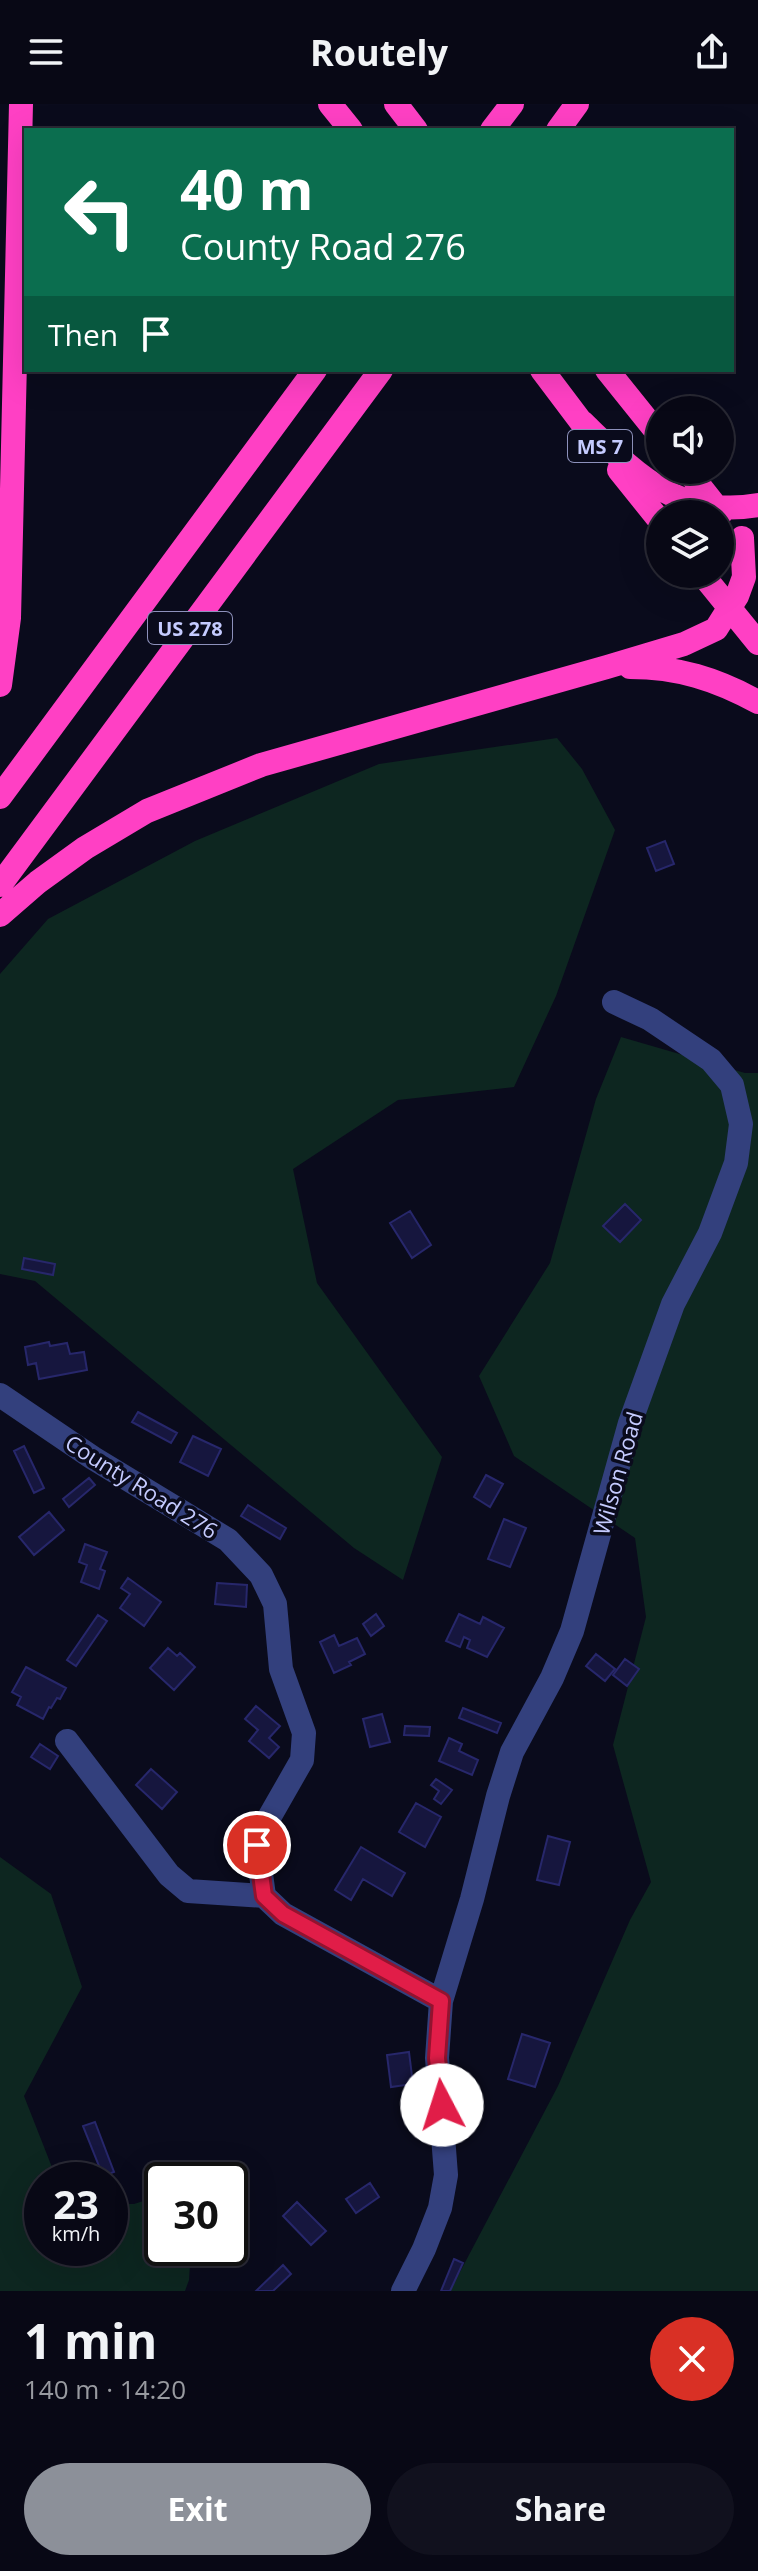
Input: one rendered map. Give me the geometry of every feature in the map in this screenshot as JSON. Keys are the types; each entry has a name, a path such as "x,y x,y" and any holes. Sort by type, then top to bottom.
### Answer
{"highway":[{"path":"0,685 9,618 21,104"},
{"path":"330,104 349,128"},
{"path":"494,128 512,104"},
{"path":"559,128 577,104"},
{"path":"398,106 414,128"},
{"name":"US 278","path":"0,797 314,372"},
{"name":"US 278","path":"0,885 380,372"},
{"name":"MS 7","path":"544,372 646,503"},
{"name":"MS 7","path":"609,372 646,419"},
{"path":"582,422 628,466 679,500"},
{"path":"698,484 711,500"},
{"path":"734,507 758,505"},
{"path":"734,528 758,558"},
{"path":"0,915 85,848 147,811 175,799 261,765 684,644 716,629 744,577 742,538"},
{"path":"714,588 758,643"},
{"path":"607,667 649,667 687,673 724,683 758,702"}],"street":[{"name":"Wilson Road","path":"403,2291 440,2208 446,2175 437,2058 441,2001 512,1752 552,1678 572,1631 636,1408 673,1304 710,1233 736,1163 741,1124 732,1085 711,1060 650,1019 614,1002"},
{"name":"County Road 276","path":"0,1395 93,1458 228,1540 261,1575 275,1604 281,1669 304,1733 302,1760 257,1845 264,1896"},
{"path":"67,1741 169,1875 188,1891 264,1896 283,1914 441,2001"}],"green space":[{"path":"557,738 582,769 615,830 556,996 514,1087 398,1100 293,1169 317,1283 442,1457 403,1580 354,1548 35,1281 0,1274 0,974 48,919 195,841 379,764"},
{"path":"621,1037 745,1073 758,1073 758,2291 450,2291 558,2086 630,1920 651,1882 613,1745 646,1617 635,1538 514,1456 479,1376 550,1263 596,1099"},
{"path":"0,1857 51,1894 82,1987 24,2096 50,2162 24,2162 24,2266 128,2266 128,2204 144,2201 144,2266 190,2266 185,2291 0,2291"}],"building":[{"path":"665,841 674,864 656,871 647,848"},
{"path":"625,1204 641,1220 620,1242 603,1226"},
{"path":"410,1211 431,1245 412,1258 390,1223"},
{"path":"24,1258 55,1264 53,1275 22,1269"},
{"path":"49,1342 50,1346 67,1343 70,1354 84,1352 87,1370 39,1379 36,1363 28,1365 25,1347"},
{"path":"138,1412 177,1433 171,1443 132,1422"},
{"path":"193,1436 221,1449 208,1476 180,1462"},
{"path":"24,1446 44,1488 34,1493 14,1451"},
{"path":"486,1475 503,1484 490,1507 474,1497"},
{"path":"89,1478 95,1485 69,1507 63,1499"},
{"path":"248,1505 286,1528 280,1539 241,1516"},
{"path":"49,1512 64,1530 34,1555 19,1537"},
{"path":"504,1519 526,1528 510,1567 488,1559"},
{"path":"85,1544 107,1552 100,1569 105,1571 99,1589 81,1582 87,1565 79,1562"},
{"path":"128,1578 161,1602 144,1626 120,1608 130,1594 121,1588"},
{"path":"217,1583 247,1585 246,1607 215,1604"},
{"path":"376,1614 384,1626 371,1636 363,1624"},
{"path":"459,1614 480,1624 483,1617 504,1628 487,1657 467,1648 470,1640 464,1637 460,1647 446,1641"},
{"path":"98,1615 107,1621 76,1666 67,1660"},
{"path":"334,1635 339,1646 357,1638 365,1654 334,1673 320,1642"},
{"path":"168,1648 177,1656 180,1653 195,1667 174,1690 150,1668"},
{"path":"596,1654 615,1669 605,1681 586,1666"},
{"path":"625,1659 639,1669 627,1686 613,1675"},
{"path":"26,1667 66,1688 43,1719 17,1705 21,1697 12,1692"},
{"path":"256,1706 280,1726 269,1738 279,1747 269,1758 249,1741 258,1730 245,1719"},
{"path":"463,1708 501,1723 497,1733 459,1718"},
{"path":"382,1714 390,1742 370,1747 363,1719"},
{"path":"405,1726 430,1727 429,1736 404,1735"},
{"path":"449,1738 462,1744 459,1751 478,1760 472,1775 439,1761"},
{"path":"40,1744 58,1756 50,1769 31,1757"},
{"path":"151,1769 177,1792 162,1809 136,1785"},
{"path":"436,1779 452,1790 441,1804 434,1799 439,1791 431,1785"},
{"path":"416,1803 441,1817 425,1847 399,1832"},
{"path":"548,1836 570,1842 559,1885 537,1880"},
{"path":"361,1847 405,1873 392,1896 363,1879 351,1900 335,1890"},
{"path":"522,2034 550,2043 535,2087 508,2079"},
{"path":"409,2052 413,2084 391,2087 387,2055"},
{"path":"95,2122 110,2162 97,2162 83,2126"},
{"path":"370,2183 379,2197 356,2213 346,2199"},
{"path":"297,2202 326,2231 311,2245 283,2216"},
{"path":"454,2259 463,2263 450,2291 441,2291"},
{"path":"283,2265 291,2274 273,2291 256,2291"}],"route":[{"path":"257,1845 264,1896 283,1914 441,2001 437,2058 442,2105"}]}
